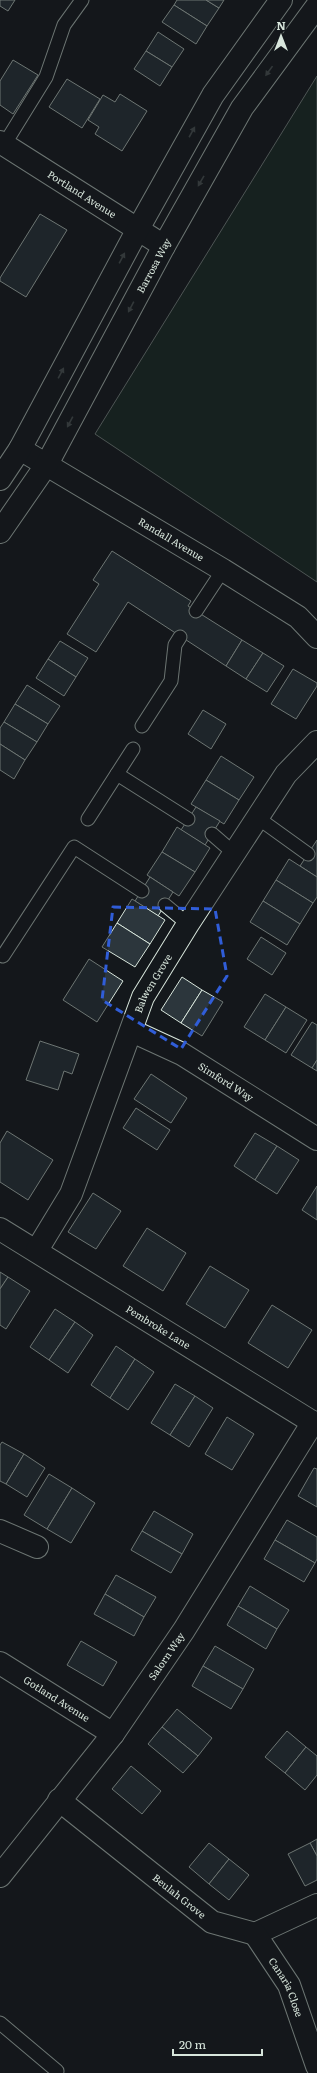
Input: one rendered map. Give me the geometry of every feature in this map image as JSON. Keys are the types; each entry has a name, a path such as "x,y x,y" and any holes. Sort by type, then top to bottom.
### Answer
{"street":[{"path":"0,479 20,449 138,228 212,95 281,0"},
{"name":"Barrosa Way","path":"0,532 47,464 164,246 242,108 317,6"},
{"name":"Portland Avenue","path":"2,143 104,209 138,228 164,246"},
{"name":"Randall Avenue","path":"20,449 223,570 298,617 317,637"},
{"name":"Balwen Grove","path":"37,1250 71,1194 132,1031 143,997 188,924 286,774 317,742"},
{"name":"Simford Way","path":"132,1031 182,1054 317,1139"},
{"name":"Pembroke Lane","path":"0,1229 37,1250 315,1424"},
{"name":"Salorn Way","path":"0,1876 113,1734 184,1630 315,1424"},
{"path":"0,1530 36,1547"},
{"name":"Gotland Avenue","path":"0,1663 113,1734"},
{"name":"Beulah Grove","path":"59,1800 212,1922 255,1934"},
{"path":"255,1934 317,1905"},
{"name":"Canaria Close","path":"255,1934 290,1985 317,2066"}],"lane":[{"path":"2,143 46,77 64,25 82,0"},
{"path":"196,611 223,570"},
{"path":"142,726 171,680 176,644 180,637"},
{"path":"88,819 133,749"},
{"path":"117,774 188,818"},
{"path":"258,818 308,854"},
{"path":"212,834 235,854"},
{"path":"3,956 74,847 142,891"},
{"path":"165,905 188,924"},
{"path":"0,2023 58,2071"}],"highlighted area":[{"path":"113,907 215,909 227,976 181,1049 102,1000"}],"green space":[{"path":"317,76 317,582 95,434"}],"building":[{"path":"0,0 15,0 8,11 0,6"},
{"path":"177,0 206,0 219,8 207,26 174,5"},
{"path":"206,0 224,0 219,8"},
{"path":"174,5 207,26 196,44 162,22"},
{"path":"158,32 184,49 172,67 146,51"},
{"path":"146,51 172,67 160,86 134,69"},
{"path":"13,60 38,75 13,114 0,105 0,81"},
{"path":"67,79 100,99 82,128 49,107"},
{"path":"120,94 147,111 122,151 95,134 99,127 88,120 103,95 115,102"},
{"path":"40,214 67,230 26,297 0,281 0,278"},
{"path":"112,551 191,601 188,606 242,640 226,666 128,602 96,652 67,634 99,584 93,580"},
{"path":"242,640 263,653 246,679 226,666"},
{"path":"60,641 88,658 76,677 48,659"},
{"path":"263,653 284,666 267,692 246,679"},
{"path":"48,659 76,677 64,696 36,678"},
{"path":"293,669 317,683 317,686 296,719 271,704"},
{"path":"27,685 60,706 48,724 15,704"},
{"path":"15,704 48,724 37,742 4,722"},
{"path":"203,710 226,724 211,749 188,734"},
{"path":"4,722 37,742 25,760 0,744 0,728"},
{"path":"0,744 25,760 14,779 0,770"},
{"path":"221,756 254,777 239,800 206,780"},
{"path":"206,780 239,800 224,824 191,804"},
{"path":"196,807 220,821 205,845 181,830"},
{"path":"177,827 210,848 195,872 162,852"},
{"path":"317,840 317,877 300,866"},
{"path":"162,852 195,872 179,896 147,875"},
{"path":"289,859 317,877 317,897 313,903 276,880"},
{"path":"150,877 173,892 158,916 135,901"},
{"path":"276,880 313,903 300,924 263,901"},
{"path":"132,899 165,920 150,944 117,923"},
{"path":"263,901 300,924 287,945 250,922"},
{"path":"117,923 150,944 135,967 102,947"},
{"path":"261,937 286,953 272,975 247,959"},
{"path":"89,959 123,981 97,1022 63,1000"},
{"path":"182,977 202,990 181,1023 161,1010"},
{"path":"202,990 223,1002 202,1036 181,1023"},
{"path":"265,994 286,1007 265,1040 244,1027"},
{"path":"286,1007 307,1020 286,1053 265,1040"},
{"path":"312,1022 317,1025 317,1060 312,1068 291,1055"},
{"path":"40,1041 79,1054 72,1074 64,1071 58,1090 26,1080"},
{"path":"317,1060 317,1071 312,1068"},
{"path":"151,1074 187,1098 171,1123 134,1099"},
{"path":"136,1108 170,1130 157,1150 123,1128"},
{"path":"7,1131 53,1160 28,1200 0,1182 0,1143"},
{"path":"255,1133 277,1146 255,1180 234,1166"},
{"path":"277,1146 299,1160 277,1194 255,1180"},
{"path":"317,1186 317,1220 302,1210"},
{"path":"93,1193 121,1211 96,1249 68,1232"},
{"path":"147,1228 186,1253 163,1291 123,1266"},
{"path":"210,1266 249,1290 225,1328 186,1304"},
{"path":"0,1272 8,1277 0,1289"},
{"path":"8,1277 30,1291 6,1329 0,1325 0,1289"},
{"path":"272,1305 312,1330 288,1368 248,1343"},
{"path":"55,1309 75,1322 49,1360 30,1347"},
{"path":"75,1322 93,1335 68,1373 49,1360"},
{"path":"116,1346 135,1359 110,1398 91,1385"},
{"path":"135,1359 154,1372 128,1410 110,1398"},
{"path":"175,1384 195,1396 170,1435 151,1423"},
{"path":"195,1396 213,1408 189,1447 170,1435"},
{"path":"227,1417 254,1434 232,1470 205,1454"},
{"path":"2,1442 24,1454 6,1484 0,1481 0,1445"},
{"path":"24,1454 45,1468 27,1497 6,1484"},
{"path":"314,1468 317,1469 317,1507 298,1496"},
{"path":"49,1474 72,1488 47,1529 24,1515"},
{"path":"72,1488 95,1503 71,1543 47,1529"},
{"path":"154,1511 193,1534 182,1554 142,1531"},
{"path":"287,1520 317,1537 317,1559 315,1563 275,1540"},
{"path":"142,1531 182,1554 171,1573 131,1550"},
{"path":"275,1540 315,1563 304,1582 264,1559"},
{"path":"116,1575 156,1597 144,1617 105,1594"},
{"path":"250,1586 289,1610 277,1629 238,1606"},
{"path":"105,1594 144,1617 134,1636 94,1614"},
{"path":"238,1606 277,1629 266,1649 227,1625"},
{"path":"81,1641 117,1662 103,1686 67,1665"},
{"path":"215,1646 254,1669 243,1689 203,1666"},
{"path":"203,1666 243,1689 231,1709 192,1686"},
{"path":"177,1709 212,1738 198,1756 162,1727"},
{"path":"162,1727 198,1756 183,1773 148,1744"},
{"path":"287,1731 306,1747 285,1773 265,1757"},
{"path":"306,1747 317,1756 317,1775 305,1790 285,1773"},
{"path":"131,1766 161,1791 142,1814 112,1789"},
{"path":"317,1839 317,1856 310,1843"},
{"path":"209,1843 229,1859 209,1884 189,1867"},
{"path":"310,1843 317,1856 317,1880 305,1886 288,1854"},
{"path":"229,1859 249,1875 229,1900 209,1884"}]}
